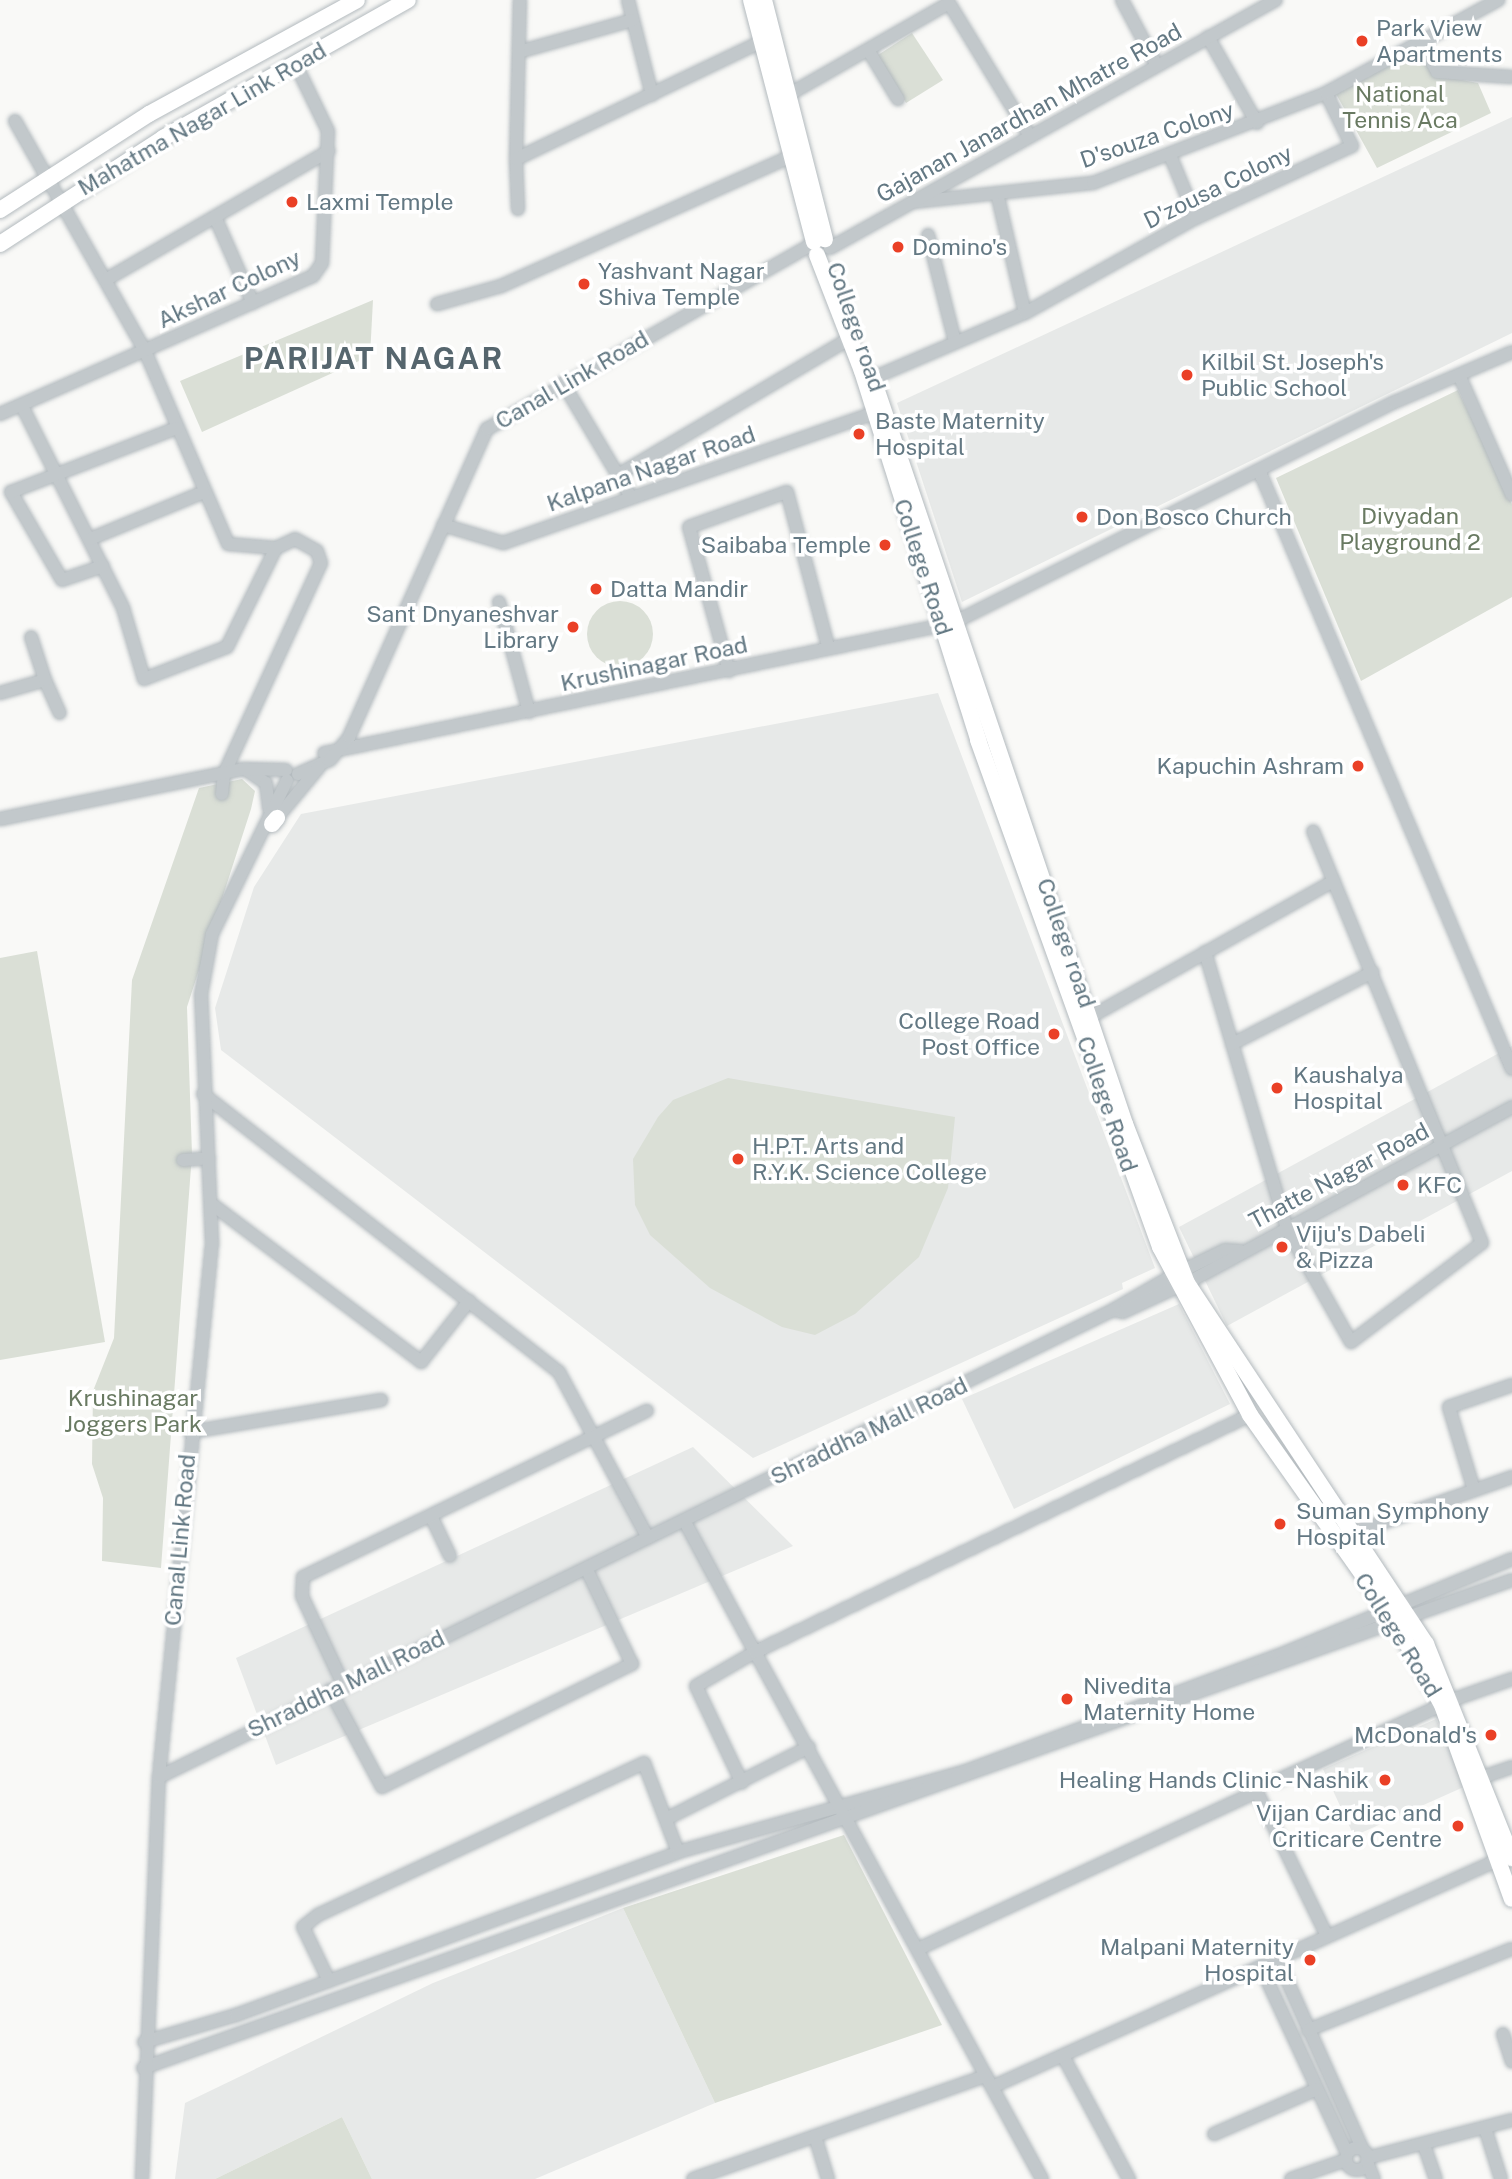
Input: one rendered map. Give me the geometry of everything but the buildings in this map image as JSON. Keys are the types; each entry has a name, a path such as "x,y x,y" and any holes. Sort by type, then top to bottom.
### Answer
{"main road":[{"name":"Mahatma Nagar Link Road","path":"0,211 149,114 357,0"},
{"name":"Mahatma Nagar Link Road","path":"0,244 64,200 408,0"},
{"name":"College Road","path":"751,0 790,157 851,338 872,414 948,624 1128,1168 1180,1279 1250,1415 1282,1449 1399,1614"},
{"name":"College road","path":"764,0 821,246 873,378 948,624 1092,1016 1125,1124 1180,1279 1282,1449 1353,1533 1447,1703 1483,1777 1507,1851"},
{"name":"College Road","path":"1447,1703 1507,1851 1512,1899"}],"street":[{"path":"518,209 516,159 522,51 520,0"},
{"path":"628,0 652,95"},
{"path":"1122,0 1156,64"},
{"name":"Gajanan Janardhan Mhatre Road","path":"821,246 875,223 1156,64 1276,0"},
{"path":"1326,93 1498,0"},
{"path":"788,95 870,53 949,3 1030,136"},
{"path":"522,51 633,20"},
{"path":"1208,37 1257,123"},
{"path":"516,159 762,41"},
{"path":"1420,41 1437,72 1512,78"},
{"path":"870,53 898,99"},
{"name":"Akshar Colony","path":"0,414 313,276 322,263 328,131 296,65"},
{"name":"D'souza Colony","path":"913,202 1093,183 1257,123 1326,93"},
{"name":"D'zousa Colony","path":"873,378 1025,313 1196,218 1352,146 1326,93"},
{"path":"15,121 64,200 145,351 228,544 276,548 295,539 317,551 321,563 224,774 222,793"},
{"path":"107,279 329,151"},
{"path":"1170,155 1196,218"},
{"path":"437,304 586,251 790,157"},
{"path":"997,193 1025,313"},
{"path":"215,217 253,303"},
{"path":"928,235 954,342"},
{"name":"Canal Link Road","path":"291,775 341,748 487,429 563,383 779,263 821,246"},
{"path":"618,475 851,338"},
{"name":"Krushinagar Road","path":"363,744 729,671 828,646 948,624 1259,470 1512,352"},
{"path":"1459,375 1512,495"},
{"path":"563,383 631,497"},
{"path":"22,406 103,566 144,679 227,647 276,548"},
{"name":"Kalpana Nagar Road","path":"443,525 503,543 872,414"},
{"path":"103,566 62,580 11,492 55,470 177,428"},
{"path":"1259,470 1512,1069"},
{"path":"90,539 204,492"},
{"path":"729,671 689,527 787,492 828,646"},
{"path":"499,602 530,712"},
{"path":"31,637 45,680 60,713"},
{"path":"0,693 45,680"},
{"name":"Canal Link Road","path":"142,2179 140,2164 144,2042 159,1776 213,1205 203,1094 205,964 226,900 255,844 272,818 325,759 360,708"},
{"path":"341,748 363,744"},
{"path":"325,759 363,744"},
{"path":"250,771 269,790 272,818"},
{"path":"0,819 250,771 291,775 272,818"},
{"path":"1205,952 1287,1229 1351,1342 1482,1243 1445,1144 1313,831"},
{"path":"1092,1016 1334,881"},
{"path":"1232,1044 1373,972"},
{"path":"203,1094 559,1372 648,1538"},
{"name":"Thatte Nagar Road","path":"1180,1279 1226,1250 1240,1251 1287,1229 1512,1107"},
{"path":"183,1160 209,1158"},
{"path":"213,1205 421,1362 469,1301"},
{"name":"Shraddha Mall Road","path":"159,1776 330,1690 685,1522 1113,1310 1123,1312 1180,1279"},
{"path":"1474,1490 1449,1407 1512,1385"},
{"path":"190,1432 381,1400"},
{"path":"344,1684 302,1596 303,1577 647,1411"},
{"path":"741,1783 696,1686 755,1653 1250,1415"},
{"path":"1353,1533 1512,1477"},
{"path":"432,1516 450,1556"},
{"path":"685,1522 755,1653 843,1806 1042,2179"},
{"path":"143,2068 652,1882 849,1820 1399,1614 1512,1559"},
{"path":"330,1690 382,1787 632,1664 586,1568"},
{"path":"144,2042 329,1981 678,1852 963,1772 1399,1614 1512,1580"},
{"path":"1276,1781 1447,1703 1512,1679"},
{"path":"666,1819 809,1747"},
{"path":"329,1981 303,1927 318,1915 645,1763 678,1852"},
{"path":"1483,1777 1512,1767"},
{"path":"918,1949 1257,1792 1327,1936"},
{"path":"694,2179 816,2136 1062,2056 1278,1960 1507,1851"},
{"path":"1308,2030 1512,1949"},
{"path":"1278,1960 1308,2030 1358,2162"},
{"path":"1261,1967 1317,2089 1358,2162 1374,2179"},
{"path":"1503,2034 1512,2062"},
{"path":"1062,2056 1129,2179"},
{"path":"1213,2134 1317,2089"},
{"path":"1291,2179 1424,2146 1512,2120"},
{"path":"1485,2127 1501,2179"},
{"path":"816,2136 828,2179"},
{"path":"1424,2146 1436,2179"},
{"name":"Canal Link Road","path":"135,2179 140,2164"}],"shaded area":[{"path":"1512,117 1512,333 962,602 897,403"},
{"name":"H.P.T. Arts and R.Y.K. Science College","path":"938,693 1155,1268 1122,1283 1123,1289 753,1458 221,1050 215,1008 254,887 301,814"},
{"path":"1512,1046 1512,1171 1227,1326 1179,1227"},
{"path":"1179,1304 1230,1404 1014,1509 962,1399"},
{"path":"693,1447 793,1546 276,1765 236,1658"},
{"path":"1436,1719 1466,1786 1354,1836 1323,1769"},
{"path":"623,1908 715,2103 535,2179 372,2179 342,2117 215,2179 175,2179 185,2103 433,1983"}],"green space":[{"path":"912,33 943,80 906,103 878,55"},
{"name":"National Tennis Aca","path":"1419,44 1434,75 1478,83 1491,113 1377,168 1335,92"},
{"path":"373,300 370,356 202,432 180,381"},
{"name":"Divyadan Playground 2","path":"1458,390 1512,504 1512,597 1361,681 1276,478"},
{"path":"626,601 644,610 651,621 651,647 644,658 633,665 614,667 596,658 589,647 587,628 596,610 607,603"},
{"name":"Krushinagar Joggers Park","path":"242,779 255,791 251,809 187,1007 192,1154 161,1568 102,1561 103,1498 92,1464 93,1391 114,1338 132,980 199,788"},
{"path":"37,951 105,1342 0,1360 0,958"},
{"path":"728,1078 955,1117 948,1188 919,1257 855,1314 815,1335 782,1327 710,1288 650,1235 635,1205 633,1159 658,1117 673,1100"},
{"path":"844,1835 942,2025 715,2103 623,1908"},
{"path":"342,2117 372,2179 215,2179"}],"place":[{"name":"Park View Apartments","path":"1362,41"},
{"name":"Laxmi Temple","path":"292,202"},
{"name":"Domino's","path":"898,247"},
{"name":"Yashvant Nagar Shiva Temple","path":"584,284"},
{"name":"Kilbil St. Joseph's Public School","path":"1187,375"},
{"name":"Baste Maternity Hospital","path":"859,434"},
{"name":"Don Bosco Church","path":"1082,517"},
{"name":"Saibaba Temple","path":"885,545"},
{"name":"Datta Mandir","path":"596,589"},
{"name":"Sant Dnyaneshvar Library","path":"573,627"},
{"name":"Kapuchin Ashram","path":"1358,766"},
{"name":"College Road Post Office","path":"1054,1034"},
{"name":"Kaushalya Hospital","path":"1277,1088"},
{"name":"H.P.T. Arts and R.Y.K. Science College","path":"738,1159"},
{"name":"KFC","path":"1403,1185"},
{"name":"Viju's Dabeli & Pizza","path":"1282,1247"},
{"name":"Suman Symphony Hospital","path":"1280,1524"},
{"name":"Nivedita Maternity Home","path":"1067,1699"},
{"name":"McDonald's","path":"1491,1735"},
{"name":"Healing Hands Clinic - Nashik","path":"1385,1780"},
{"name":"Vijan Cardiac and Criticare Centre","path":"1458,1826"},
{"name":"Malpani Maternity Hospital","path":"1310,1960"}],"district":[{"name":"PARIJAT NAGAR","path":"374,358"}]}
